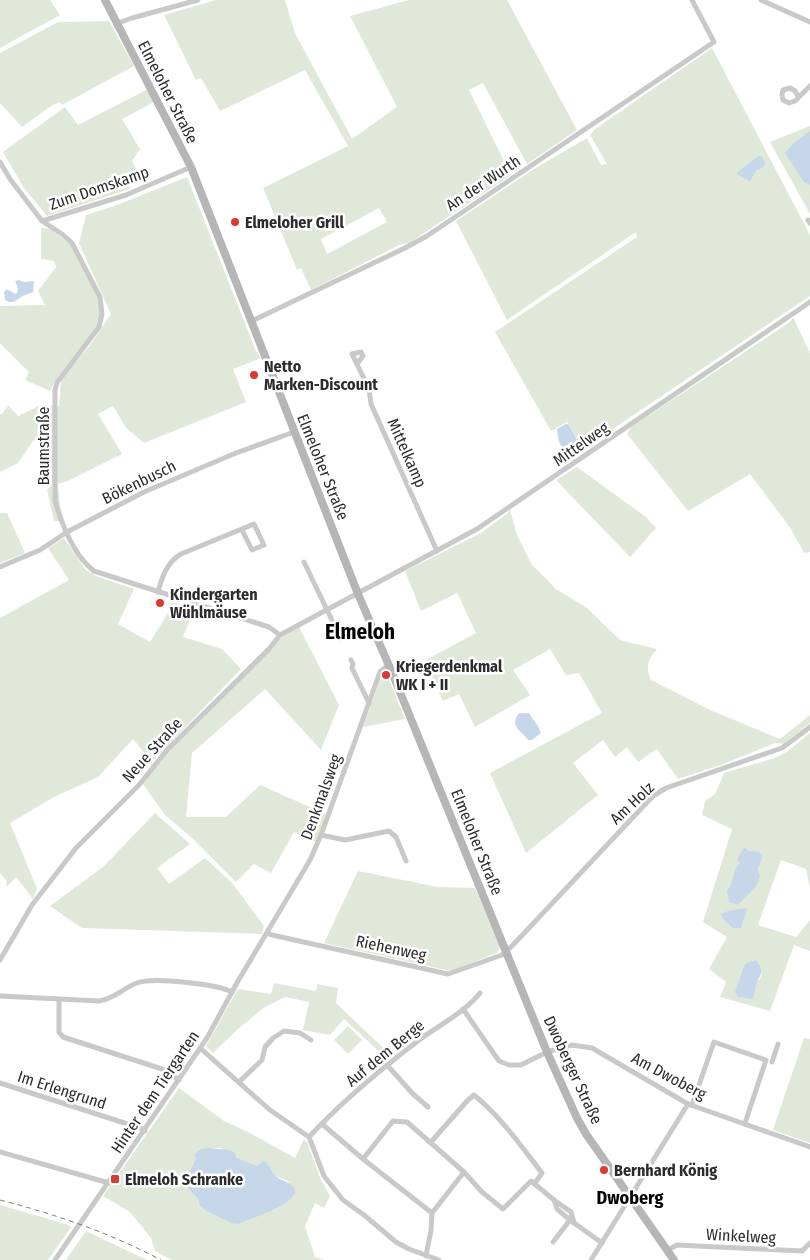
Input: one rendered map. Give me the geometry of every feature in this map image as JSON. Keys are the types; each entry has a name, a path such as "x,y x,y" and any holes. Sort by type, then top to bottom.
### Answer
{"street":[{"name":"Elmeloher Straße","path":"106,0 191,167 358,594 510,959"},
{"path":"118,23 198,0"},
{"name":"An der Wurth","path":"252,321 427,236 714,42 692,0"},
{"path":"761,0 810,22"},
{"path":"798,96 810,86"},
{"name":"Baumstraße","path":"0,162 10,179 42,220 72,243 100,296 102,314 99,327 57,382 55,390 56,501 67,532 87,566 94,571 269,627 280,634"},
{"name":"Zum Domskamp","path":"42,220 126,195 191,167"},
{"name":"Mittelweg","path":"358,594 477,529 810,302"},
{"name":"Mittelkamp","path":"357,364 369,389 371,404 437,551"},
{"name":"Bökenbusch","path":"0,567 40,550 67,532 144,492 236,453 294,432"},
{"path":"158,592 165,570 174,558 254,524 264,545 252,550 242,530"},
{"path":"304,562 341,639"},
{"name":"Neue Straße","path":"0,960 40,893 76,848 139,784 167,750 269,648 280,634 358,594"},
{"path":"352,660 352,668 369,703"},
{"name":"Denkmalsweg","path":"267,933 310,860 321,836 380,672 388,665"},
{"name":"Am Holz","path":"506,950 652,796 666,788 782,748 810,727"},
{"path":"321,836 345,840 389,831 396,837 406,860"},
{"name":"Riehenweg","path":"267,933 448,974 502,955 506,950"},
{"name":"Hinter dem Tiergarten","path":"55,1260 180,1080 267,933"},
{"name":"Dwoberger Straße","path":"510,959 547,1052 577,1118 674,1260"},
{"path":"0,996 103,1001 137,983 157,980 213,987 232,992"},
{"name":"Auf dem Berge","path":"309,1137 333,1111 387,1065 463,1009 480,993"},
{"path":"59,1000 60,1032 62,1037 162,1069 180,1080"},
{"name":"Am Dwoberg","path":"463,1009 498,1061 509,1065 521,1065 547,1052 572,1045 592,1048 690,1104 810,1147"},
{"path":"239,1082 262,1060 265,1047 284,1030 300,1033 312,1040"},
{"path":"592,1260 690,1104 714,1042 773,1063 778,1044"},
{"path":"200,1048 270,1110 309,1137 324,1176 343,1200 396,1242 439,1260"},
{"path":"745,1123 766,1060"},
{"path":"387,1065 412,1094 428,1107"},
{"name":"Im Erlengrund","path":"0,1083 145,1131"},
{"path":"431,1142 474,1095 506,1127 542,1174 535,1183"},
{"path":"363,1159 393,1121 408,1122 464,1172 482,1192 503,1209 530,1181 570,1212 572,1222 602,1243"},
{"path":"322,1124 432,1213"},
{"path":"0,1152 109,1183"},
{"path":"426,1256 432,1213 464,1172"},
{"path":"553,1242 572,1222"},
{"name":"Winkelweg","path":"668,1250 680,1246 802,1251 810,1243"}],"green space":[{"path":"0,0 50,0 60,15 0,48"},
{"path":"216,0 285,0 295,33 352,139 397,107 350,16 409,0 507,0 577,130 527,164 483,83 469,90 511,175 409,243 399,245 311,290 301,268 297,270 263,188 348,146 305,70 220,111 201,78 196,80 164,15","holes":["379,208 387,222 327,254 321,239"]},
{"path":"109,21 134,66 62,105 60,102 51,106 22,127 0,103 0,53 58,22"},
{"path":"712,48 810,235 810,296 583,449 567,422 551,431 495,332 637,237 636,232 507,320 456,221 534,169 587,138 601,165 607,164 590,135 595,129","holes":["758,156 764,167 756,171 750,182 737,172"]},
{"path":"148,89 154,102 122,119 140,149 132,161 139,174 127,181 130,189 47,216 24,188 3,152 65,107 78,125"},
{"path":"810,126 810,131 796,141 804,181 810,185 810,214 770,142"},
{"path":"187,177 256,351 261,358 233,369 246,402 144,443 126,428 113,406 98,414 122,454 68,481 58,484 60,506 64,521 54,521 47,490 52,483 50,433 33,441 18,463 0,472 0,414 8,405 18,416 41,405 59,406 61,379 90,345 111,314 79,243 86,215 117,205"},
{"path":"41,228 51,229 70,244 98,297 100,313 98,325 55,381 50,391 25,380 29,372 0,343 0,306 45,305 38,291 56,267 54,261 41,259"},
{"path":"793,317 810,353 810,552 804,553 791,529 750,474 688,511 627,434 631,427 790,322"},
{"path":"577,467 646,517 656,528 630,557 556,480"},
{"path":"510,510 517,535 532,565 556,589 587,608 620,640 657,649 648,663 651,680 710,710 780,739 810,715 810,723 783,744 775,743 721,765 678,779 657,749 638,762 627,747 615,757 603,740 573,763 598,795 526,853 490,773 602,713 579,673 566,675 550,649 513,670 530,695 475,727 459,694 443,701 424,661 476,633 457,593 421,611 405,571 481,533"},
{"path":"0,513 7,513 25,553 0,563"},
{"path":"64,538 85,569 96,576 134,589 118,624 150,642 168,613 171,602 195,608 183,637 222,649 241,669 152,762 133,739 98,777 52,798 10,823 37,889 33,899 16,877 7,887 6,880 0,873 0,618 69,580 48,548"},
{"path":"299,627 339,705 321,750 265,689 192,753 186,817 226,817 260,785 326,814 316,842 294,832 271,873 254,864 236,882 192,838 165,815 143,784 167,752 283,636"},
{"path":"387,674 405,719 363,727 382,675"},
{"path":"810,733 810,888 806,869 781,860 758,925 796,937 810,920 810,951 794,945 770,1011 720,997 726,982 709,969 727,937 703,922 732,829 702,815 705,801 715,794 724,773 775,758 788,751","holes":["744,848 763,856 758,870 727,890 736,876","745,965 762,973 755,984 735,991"]},
{"path":"155,813 190,844 157,868 169,884 205,858 233,884 264,926 262,934 82,928 50,906 103,867"},
{"path":"358,871 438,887 475,888 501,946 497,953 451,971 324,943"},
{"path":"274,983 316,991 317,984 338,988 336,1003 393,1057 388,1060 344,1019 330,1035 303,1030 309,1002 285,997 265,1007 213,1053 206,1046 238,989 271,994"},
{"path":"348,1026 362,1040 348,1054 334,1040"},
{"path":"804,1038 810,1039 810,1143 773,1130"},
{"path":"179,1088 224,1121 295,1158 304,1139 307,1142 321,1180 330,1196 324,1208 315,1203 305,1226 315,1257 325,1260 172,1260 155,1251 151,1238 130,1212 103,1196","holes":["210,1148 221,1148 237,1158 257,1166 263,1161 276,1176 288,1181 296,1192 286,1203 243,1222 231,1223 208,1212 188,1188 190,1174 193,1165 204,1153"]},
{"path":"0,1205 71,1227 48,1260 0,1260"},
{"path":"86,1231 147,1260 66,1260"}],"water":[{"path":"810,131 810,185 804,182 785,153 796,141"},
{"path":"758,156 762,157 765,163 764,167 756,171 750,182 738,175 737,172"},
{"path":"15,281 24,282 34,281 33,292 13,302 8,302 5,300 4,292 7,289 15,294 17,293 18,288"},
{"path":"568,424 579,443 572,454 562,447 558,437 557,429"},
{"path":"519,713 529,713 539,728 541,733 532,740 528,740 517,728 515,722"},
{"path":"744,847 749,851 759,852 763,856 758,870 760,877 756,886 738,905 729,902 727,890 740,863 737,860"},
{"path":"746,908 741,928 733,928 723,919 721,914 728,911"},
{"path":"756,960 761,971 753,997 752,999 738,997 735,991 745,964"},
{"path":"201,1149 229,1150 234,1152 237,1158 257,1166 263,1161 266,1162 276,1176 293,1186 296,1192 286,1203 238,1224 231,1223 208,1212 200,1206 198,1199 188,1188 188,1184 196,1159 195,1154"}],"railway":[{"path":"0,1200 82,1225 122,1241 161,1260"}],"place":[{"name":"Elmeloher Grill","path":"235,222"},
{"name":"Netto Marken-Discount","path":"254,375"},
{"name":"Kindergarten Wühlmäuse","path":"160,603"},
{"name":"Kriegerdenkmal WK I + II","path":"386,675"},
{"name":"Bernhard König","path":"604,1170"},
{"name":"Elmeloh Schranke","path":"115,1179"}],"district":[{"name":"Elmeloh","path":"360,632"},
{"name":"Dwoberg","path":"630,1198"}]}
